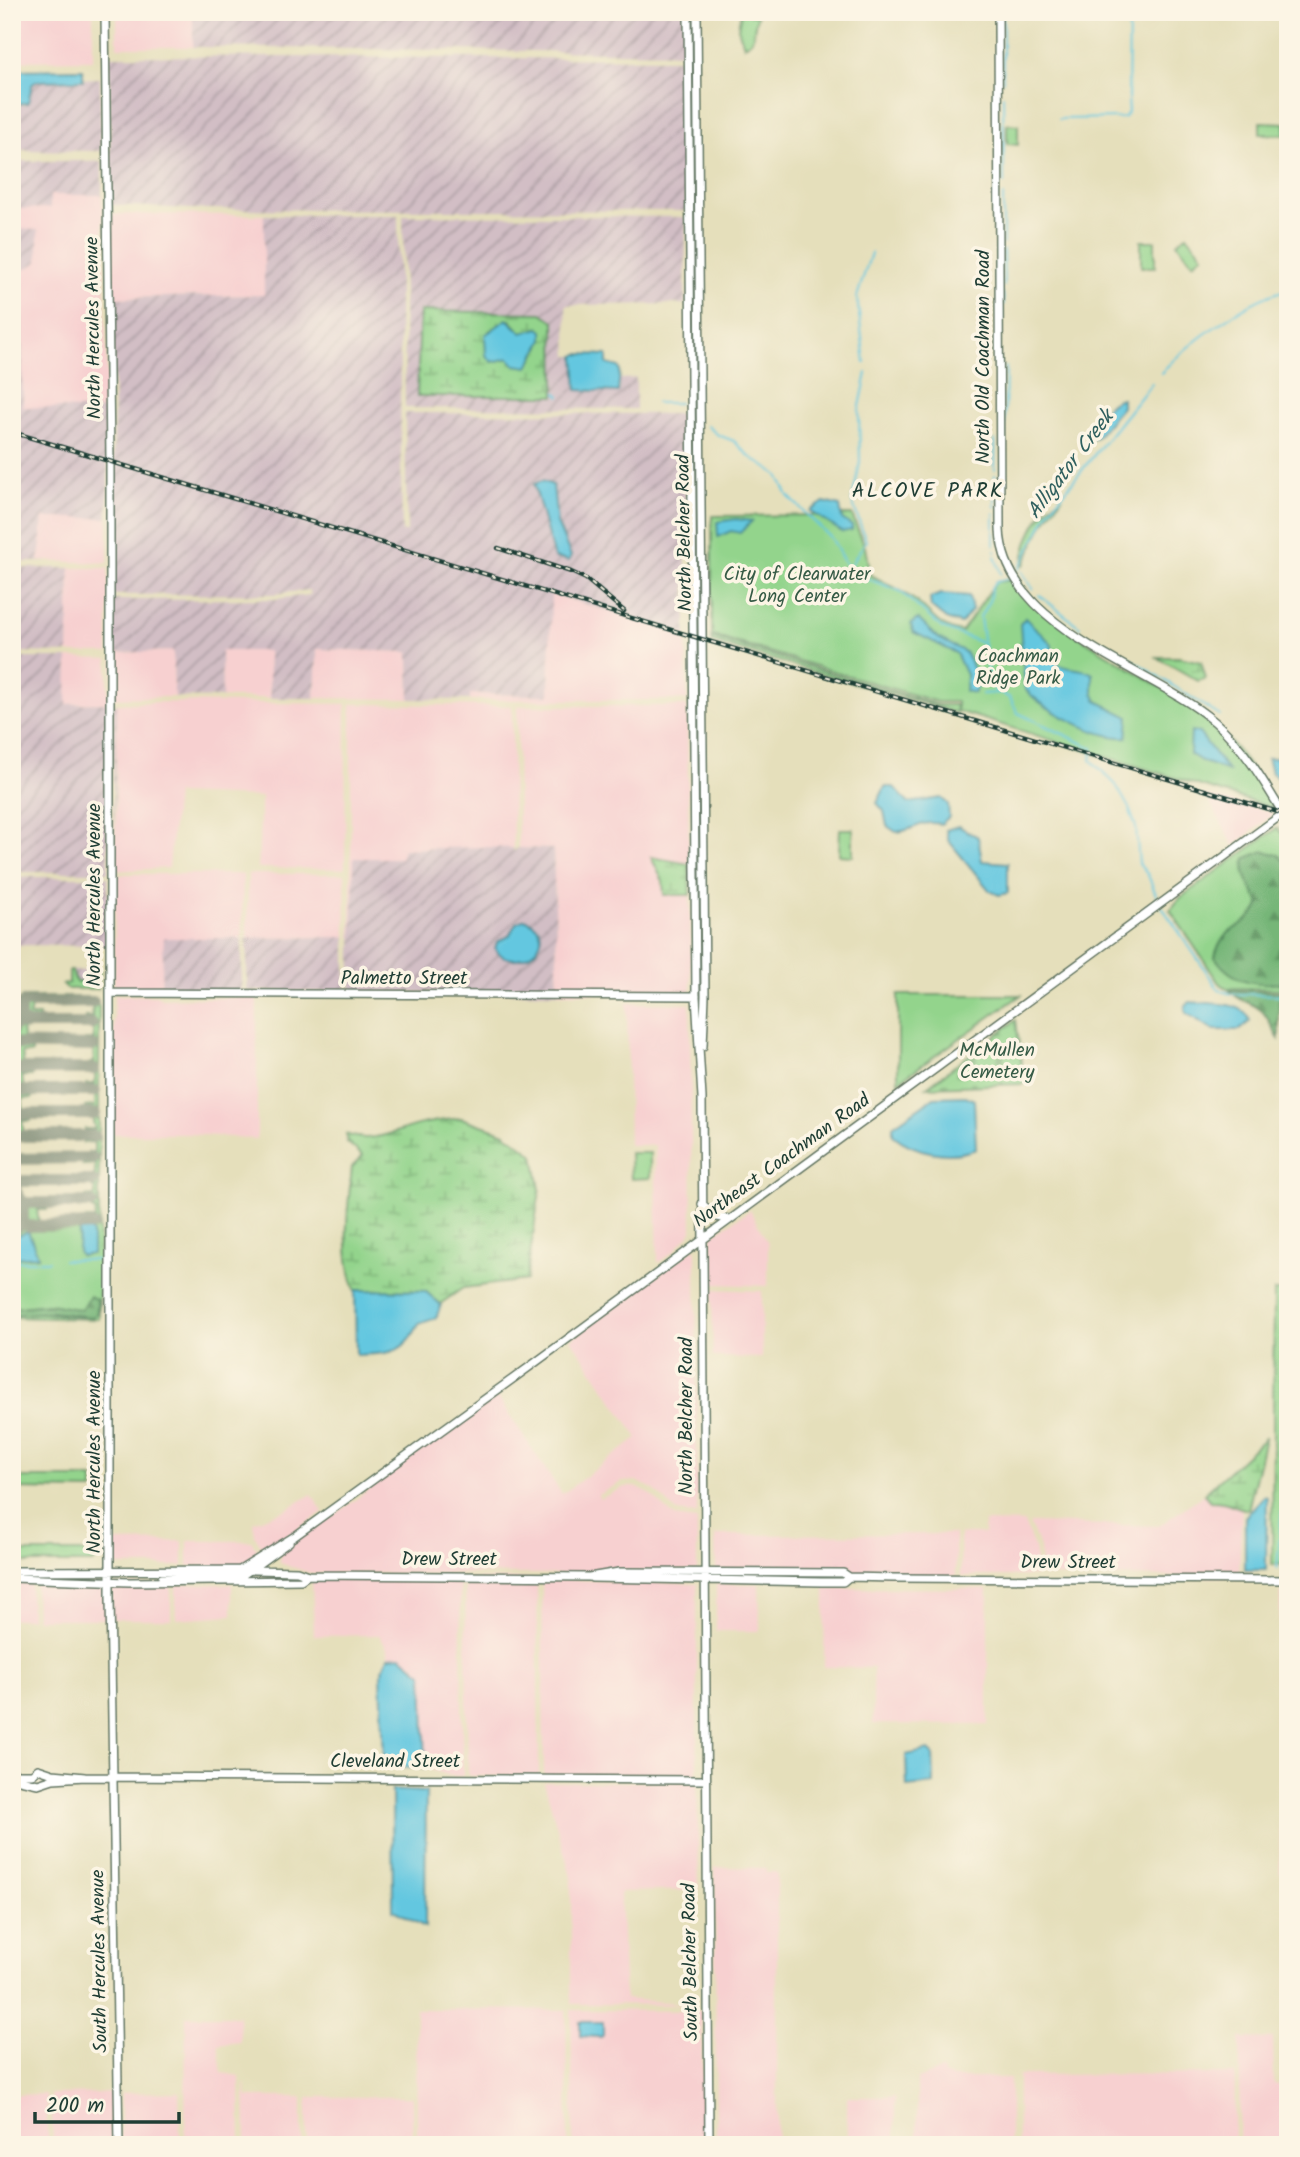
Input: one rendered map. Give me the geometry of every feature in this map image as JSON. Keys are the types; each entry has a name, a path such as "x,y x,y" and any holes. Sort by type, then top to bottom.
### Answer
{"main road":[{"name":"North Hercules Avenue","path":"105,12 110,425 110,1582 113,1777"},
{"name":"North Belcher Road","path":"688,12 696,996 701,1053 705,1780"},
{"name":"North Belcher Road","path":"697,12 705,982 705,1033 701,1053"},
{"name":"North Old Coachman Road","path":"998,12 1000,529 1003,558 1031,599 1063,627 1214,721 1244,753 1285,812 1288,822"},
{"name":"Northeast Coachman Road","path":"240,1570 295,1536 1285,812"},
{"name":"Palmetto Street","path":"111,993 696,996"},
{"path":"702,1204 717,1217 729,1219"},
{"name":"Northeast Coachman Road","path":"254,1570 295,1536"},
{"path":"278,1552 278,1565 297,1571"},
{"path":"175,1580 214,1569"},
{"name":"Drew Street","path":"12,1571 214,1569 297,1571 308,1576 589,1577 601,1580 704,1577 843,1582 849,1577 1288,1580"},
{"name":"Drew Street","path":"12,1578 129,1582 236,1576 254,1570"},
{"name":"Drew Street","path":"175,1580 301,1580 308,1576"},
{"path":"12,1777 32,1777 38,1784 45,1777 38,1769 32,1777"},
{"name":"Cleveland Street","path":"45,1777 705,1780"},
{"name":"South Hercules Avenue","path":"113,1777 119,2145"},
{"name":"South Belcher Road","path":"705,1780 709,2145"}],"shaded area":[{"path":"12,12 93,12 93,60 12,61"},
{"path":"117,12 193,12 193,47 117,47"},
{"path":"193,12 686,12 686,53 193,47"},
{"path":"109,56 686,59 686,211 190,209 111,205"},
{"path":"100,78 101,151 12,150 12,104 24,105 30,98 32,85 36,80"},
{"path":"12,161 102,161 102,195 50,195 50,208 15,209 16,229 38,230 38,262 14,275 14,286 22,297 23,407 108,410 108,518 43,518 39,561 49,562 12,562"},
{"path":"50,195 102,195 108,410 23,408 22,297 14,286 15,208"},
{"path":"111,214 264,215 265,295 114,298 113,410"},
{"path":"264,215 398,215 402,532 407,532 405,413 685,414 686,634 551,594 549,695 470,694 470,700 410,699 409,652 317,649 315,698 270,698 268,651 221,651 222,698 174,697 173,651 113,653 113,600 274,599 310,595 309,590 274,594 113,595 114,298 264,295"},
{"path":"403,215 686,217 685,304 566,305 568,356 575,356 576,389 585,388 591,392 620,389 620,379 636,378 636,409 405,408","holes":["420,311 542,313 554,321 555,396"]},
{"path":"42,518 108,518 108,563 39,561"},
{"path":"12,568 70,568 68,653 12,652"},
{"path":"70,568 108,568 108,653 68,653"},
{"path":"550,594 686,634 687,700 470,700 469,694 549,695"},
{"path":"317,649 409,652 410,699 315,698"},
{"path":"173,651 174,697 113,698 113,653"},
{"path":"221,651 268,651 270,698 222,698"},
{"path":"12,658 68,658 67,704 108,703 108,872 12,872"},
{"path":"68,658 108,659 108,703 66,704"},
{"path":"113,704 117,704 113,871"},
{"path":"117,704 346,704 345,869 258,868 261,797 176,794 169,868 115,871"},
{"path":"351,704 512,706 513,848 403,849 401,858 354,858 354,937 351,937"},
{"path":"517,706 687,706 689,864 669,863 659,857 656,867 664,888 672,896 690,895 691,993 558,993 553,849 518,848"},
{"path":"1201,794 1273,814 1234,846 1208,799"},
{"path":"513,848 514,851 518,848 553,849 558,993 351,992 354,858 400,858 403,849"},
{"path":"243,874 242,938 165,938 161,990 114,990 115,876"},
{"path":"248,874 345,874 346,937 247,938"},
{"path":"12,877 108,877 108,946 12,945"},
{"path":"346,937 346,992 247,991 247,938"},
{"path":"164,938 242,938 242,991 161,990"},
{"path":"95,970 95,982 76,982 72,976 72,971"},
{"path":"114,995 160,996 161,999 257,997 257,1139 189,1134 113,1134"},
{"path":"627,1003 690,1004 692,1231 674,1251 658,1263 655,1145 629,1145"},
{"path":"750,1210 768,1243 768,1286 712,1284 712,1235"},
{"path":"696,1247 697,1515 677,1512 653,1489 636,1481 622,1482 598,1495 600,1499 624,1487 636,1487 650,1494 675,1517 697,1520 697,1570 589,1574 310,1573 280,1563 280,1554 296,1539 329,1515 332,1517 496,1394 562,1494 638,1438 571,1339"},
{"path":"712,1289 762,1291 762,1358 713,1357"},
{"path":"312,1494 323,1512 264,1553 255,1535 253,1522 285,1510"},
{"path":"1204,1494 1210,1501 1227,1501 1242,1509 1239,1577 1041,1576 1040,1548 1029,1523 1159,1526"},
{"path":"985,1522 1024,1523 1035,1549 1036,1576 961,1576 960,1534 984,1534"},
{"path":"955,1534 956,1576 716,1570 715,1535"},
{"path":"183,1541 183,1566 112,1566 113,1542"},
{"path":"188,1541 252,1541 260,1556 240,1567 188,1566"},
{"path":"312,1578 460,1579 463,1776 451,1776 426,1768 423,1674 413,1664 401,1656 388,1657 388,1650 379,1635 314,1636"},
{"path":"465,1579 537,1579 539,1776 468,1776"},
{"path":"542,1579 697,1584 697,1777 544,1776"},
{"path":"12,1581 30,1581 31,1619 12,1619"},
{"path":"35,1581 107,1584 107,1619 36,1619"},
{"path":"232,1584 232,1615 176,1619 176,1585"},
{"path":"716,1584 759,1584 760,1631 716,1631"},
{"path":"112,1585 171,1585 171,1619 112,1619"},
{"path":"825,1588 988,1589 988,1725 873,1724 873,1668 824,1667"},
{"path":"1280,1592 1288,1592 1288,1873 1280,1873"},
{"path":"544,1782 697,1782 699,1890 620,1892 625,1999 701,2005 571,2004 571,1876"},
{"path":"715,1867 766,1868 766,1872 777,1872 777,2145 716,2145"},
{"path":"416,2009 566,2010 568,2145 417,2145"},
{"path":"571,2010 701,2011 704,2145 573,2145"},
{"path":"186,2016 239,2016 240,2042 218,2045 222,2073 240,2076 241,2145 185,2145"},
{"path":"1240,2038 1273,2039 1274,2084 1288,2086 1288,2145 1239,2145"},
{"path":"941,2070 944,2075 952,2078 1010,2078 1010,2145 917,2145 917,2079"},
{"path":"1235,2074 1234,2145 1019,2145 1018,2142 1018,2075"},
{"path":"245,2082 248,2097 302,2097 302,2145 246,2145"},
{"path":"179,2092 180,2145 121,2145 121,2093"},
{"path":"116,2093 116,2145 53,2145 51,2094"},
{"path":"46,2094 48,2145 12,2145 12,2095"},
{"path":"307,2097 412,2097 413,2145 307,2145"},
{"path":"847,2097 895,2097 895,2145 847,2145"}],"green space":[{"path":"741,12 757,16 752,40 744,46 738,28"},
{"path":"1260,122 1285,123 1285,135 1260,134"},
{"path":"1007,124 1018,125 1018,145 1007,144"},
{"path":"1187,235 1203,255 1193,263 1177,243"},
{"path":"1141,241 1155,241 1155,267 1141,267"},
{"path":"420,311 542,313 554,321 555,396 417,396","holes":["510,320 522,333 543,340 531,363 509,358 492,362 489,331"]},
{"path":"1061,499 1042,526 1023,567 1029,538 1039,519"},
{"path":"852,515 865,547 870,575 913,599 941,624 962,632 996,582 1011,580 1034,603 1060,623 1171,693 1222,734 1250,769 1273,808 957,711 957,702 937,702 712,635 712,516"},
{"path":"711,637 937,705 955,705 957,713 712,642"},
{"path":"1157,657 1180,657 1201,662 1206,678 1198,681"},
{"path":"1277,828 1288,840 1288,989 1227,988 1219,983 1170,910 1180,898"},
{"path":"840,829 853,829 853,856 839,855"},
{"path":"1264,851 1279,855 1288,864 1288,983 1256,983 1238,978 1215,957 1223,938 1249,919 1260,904 1248,882 1245,864 1246,858"},
{"path":"651,857 689,864 690,895 664,895 663,881"},
{"path":"95,970 100,971 98,989 67,989 63,985 69,983 69,971 72,971 76,982 95,982"},
{"path":"1229,990 1288,992 1288,1000 1279,1000 1279,1039 1262,1011"},
{"path":"898,995 1021,995 898,1082"},
{"path":"22,997 90,997 93,1000 22,1001"},
{"path":"93,1000 99,1006 99,1319 12,1317 32,1313 81,1317 97,1313 86,1304 81,1310 50,1304 12,1308 12,1257 38,1255 28,1231 12,1238 12,1234 28,1227 93,1227 93,1223 87,1223 86,1219 95,1219 96,1211 92,1209 94,1202 86,1197 95,1196 95,1188 92,1187 94,1179 90,1178 95,1174 95,1164 83,1165 85,1161 95,1158 90,1152 94,1152 94,1142 83,1143 84,1138 94,1137 86,1134 85,1129 95,1129 92,1117 96,1112 85,1110 85,1107 95,1106 95,1090 86,1088 86,1084 95,1084 95,1068 85,1065 94,1062 93,1045 85,1043 85,1040 94,1040 92,1022 85,1022 85,1017 92,1017"},
{"path":"26,1004 32,1004 29,1016 39,1016 39,1022 22,1021 22,1009"},
{"name":"McMullen Cemetery","path":"1016,1020 1024,1084 927,1087"},
{"path":"17,1026 32,1028 22,1030 24,1044 14,1041"},
{"path":"16,1048 32,1050 32,1053 22,1053 24,1067 14,1064"},
{"path":"16,1071 32,1072 32,1076 22,1076 24,1089 14,1086"},
{"path":"17,1093 32,1094 32,1098 22,1099 24,1111 14,1108"},
{"path":"15,1116 31,1117 31,1121 22,1121 24,1134 13,1130"},
{"path":"461,1118 505,1133 534,1155 540,1190 526,1280 463,1288 440,1304 425,1291 355,1290 348,1260 348,1213 352,1167 363,1156 347,1142 346,1134 375,1137 422,1124"},
{"path":"630,1153 650,1153 650,1178 631,1179"},
{"path":"28,1205 47,1206 47,1210 37,1210 39,1223 25,1221 25,1208"},
{"path":"1274,1291 1288,1291 1288,1565 1272,1564"},
{"path":"90,1296 97,1300 97,1313 93,1317 51,1312 12,1315 12,1308 50,1304 81,1310"},
{"path":"1265,1438 1248,1510 1210,1501 1204,1494"},
{"path":"12,1478 93,1478 93,1490 12,1489"},
{"path":"12,1552 97,1552 97,1560 92,1563 12,1563"},
{"path":"1282,1630 1288,1630 1288,1699 1283,1700"}],"water":[{"path":"83,69 83,80 36,81 32,85 28,103 12,104 12,70"},
{"path":"507,319 522,333 539,328 543,331 543,340 528,367 515,365 509,358 492,362 486,355 485,335"},
{"path":"607,355 607,364 619,367 620,370 618,392 577,390 575,356"},
{"path":"1122,398 1122,407 1097,437 1091,439 1093,427 1101,414 1111,403"},
{"path":"542,481 553,485 557,523 571,556 569,561 554,558 534,484"},
{"path":"824,502 840,506 842,519 852,526 852,530 842,532 810,511"},
{"path":"736,519 752,521 740,533 731,531 718,537 717,522"},
{"path":"941,594 969,596 972,610 961,624 946,619 931,607 930,598"},
{"path":"1025,618 1051,643 1056,663 1093,674 1093,693 1097,701 1129,717 1127,737 1102,734 1073,722 1025,689 1020,624"},
{"path":"918,619 938,638 965,652 979,681 974,693 965,691 966,675 956,653 913,632 911,624"},
{"path":"1191,731 1199,733 1228,771 1190,754"},
{"path":"1267,758 1288,758 1288,786 1271,772"},
{"path":"885,787 894,787 908,803 941,798 948,804 949,817 941,824 927,823 896,832 887,826 884,811 877,803"},
{"path":"958,826 978,837 982,861 1008,863 1008,893 999,895 990,891 948,840 946,830"},
{"path":"525,919 537,927 541,935 540,944 534,952 525,957 504,957 495,949 497,942 509,936 516,923"},
{"path":"1190,1002 1233,1006 1247,1014 1250,1021 1240,1030 1214,1030 1186,1013 1185,1006"},
{"path":"966,1096 974,1100 976,1149 944,1154 911,1146 893,1135 893,1126 934,1097"},
{"path":"90,1230 92,1254 81,1256 78,1252 79,1231"},
{"path":"28,1231 38,1256 13,1258 12,1238"},
{"path":"355,1290 425,1291 441,1305 436,1318 419,1324 401,1347 386,1353 356,1355"},
{"path":"1264,1496 1267,1497 1266,1570 1245,1570 1245,1517"},
{"path":"401,1656 423,1674 426,1768 391,1767 384,1762 381,1675 388,1657"},
{"path":"929,1750 933,1754 934,1784 907,1787 906,1755"},
{"path":"392,1790 426,1792 425,1927 393,1910"},
{"path":"580,2022 603,2022 603,2035 580,2036"}],"waterway":[{"path":"1003,12 1003,81"},
{"path":"1059,119 1124,118 1128,112 1129,12"},
{"path":"1003,95 1004,183"},
{"path":"1003,196 1003,244"},
{"path":"1003,250 1004,286"},
{"name":"Alligator Creek","path":"865,363 857,297 871,253"},
{"name":"Alligator Creek","path":"1161,373 1186,349 1238,311 1256,301 1288,290"},
{"path":"1003,293 1004,304"},
{"path":"1004,452 1006,367"},
{"name":"Alligator Creek","path":"849,567 866,541 852,501 860,462 859,411 867,373"},
{"name":"Alligator Creek","path":"1019,569 1050,510 1152,383"},
{"path":"557,393 560,396"},
{"path":"656,403 679,403"},
{"name":"Alligator Creek","path":"707,426 718,435 734,441 750,457 778,475 788,496 832,539 844,562 855,574 900,591 942,628 983,643"},
{"path":"995,440 995,469"},
{"path":"1003,461 1003,485"},
{"path":"995,475 995,507"},
{"path":"994,513 994,545"},
{"path":"995,556 1001,574"},
{"path":"1022,572 1033,589"},
{"name":"Alligator Creek","path":"1010,578 996,582 991,588 990,599 980,617 988,676 995,690 1010,698 1018,713 1093,748 1091,760 1116,785 1129,808 1136,827 1139,864 1148,875 1159,902"},
{"path":"1039,595 1080,627"},
{"path":"1108,644 1220,716"},
{"path":"982,694 998,693"},
{"name":"Alligator Creek","path":"1162,907 1219,990 1231,994 1288,995"},
{"path":"63,1260 96,1260"},
{"path":"12,1261 49,1261"},
{"path":"1277,1568 1288,1450"}],"taxiway":[{"path":"12,1027 20,1024 20,1005 23,1003 93,1002"},
{"path":"20,1024 92,1024"},
{"path":"12,1044 93,1046"},
{"path":"12,1069 94,1069"},
{"path":"12,1091 95,1091"},
{"path":"12,1114 95,1114"},
{"path":"12,1136 94,1136"},
{"path":"12,1159 93,1158"},
{"path":"12,1184 22,1181 93,1181"},
{"path":"12,1185 23,1203 92,1203"},
{"path":"23,1203 23,1223 29,1226 93,1225"},
{"path":"12,1212 19,1225 12,1228"}],"railway":[{"path":"12,432 1288,815"},
{"path":"498,548 586,579 624,611"}],"district":[{"name":"ALCOVE PARK","path":"928,491"}],"park label":[{"name":"City of Clearwater Long Center","path":"797,586"},
{"name":"Coachman Ridge Park","path":"1018,668"}]}
